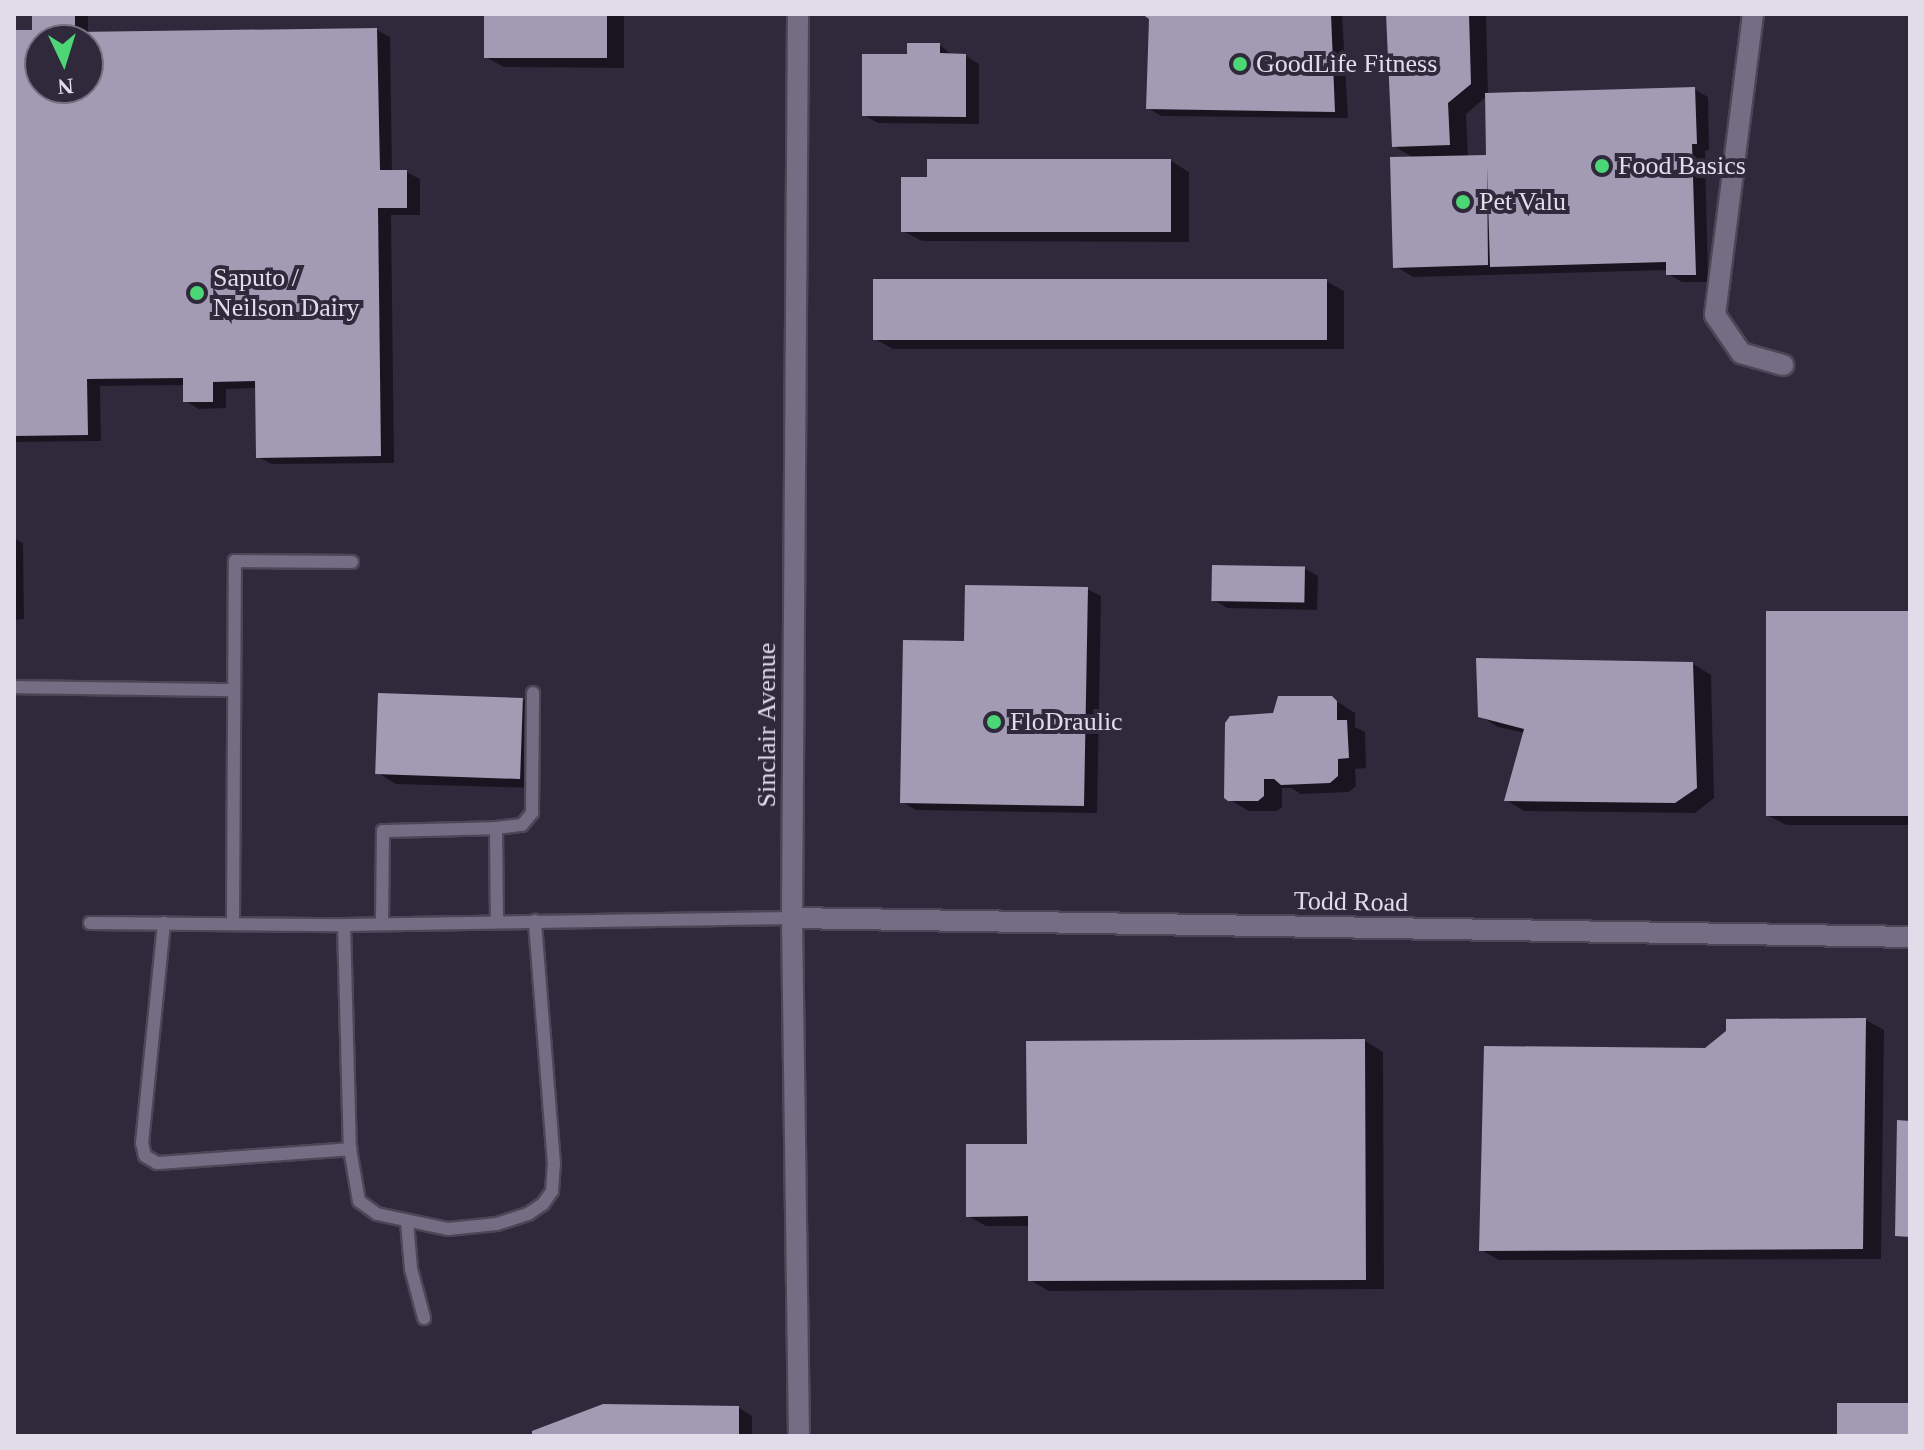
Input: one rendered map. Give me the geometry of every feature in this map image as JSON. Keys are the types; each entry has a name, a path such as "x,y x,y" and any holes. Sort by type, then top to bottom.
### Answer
{"street":[{"name":"Sinclair Avenue","path":"798,14 792,918 799,1436"},
{"path":"1753,14 1715,315 1741,353 1783,365"},
{"name":"Todd Road","path":"792,918 1910,937"}],"lane":[{"path":"233,924 235,561 352,562"},
{"path":"14,687 234,690"},
{"path":"382,924 383,831 522,825 532,813 533,693"},
{"path":"496,828 497,922"},
{"path":"90,923 344,925 792,918"},
{"path":"344,925 350,1149 359,1201 377,1214 448,1229 497,1224 528,1214 543,1204 552,1191 554,1164 535,921"},
{"path":"164,923 142,1143 145,1156 157,1163 350,1149"},
{"path":"407,1222 411,1269 424,1318"}],"building":[{"name":"Saputo / Neilson Dairy","path":"32,14 75,14 75,24 32,24"},
{"path":"484,14 607,14 607,58 484,58"},
{"name":"GoodLife Fitness","path":"1142,14 1331,14 1335,112 1146,109 1149,19"},
{"path":"1386,14 1469,14 1471,84 1448,103 1450,145 1392,147"},
{"name":"Saputo / Neilson Dairy","path":"377,28 380,170 407,170 407,208 378,208 381,456 256,458 255,381 213,382 213,402 183,402 183,378 87,379 88,435 14,436 14,30 24,30 24,104 104,104 104,32"},
{"path":"907,43 940,43 940,53 966,54 966,117 862,116 862,54 907,54"},
{"path":"1695,87 1697,144 1692,144 1696,275 1666,275 1666,262 1490,267 1487,166 1488,265 1393,268 1390,157 1486,155 1485,93"},
{"path":"927,159 1171,159 1171,232 901,232 901,177 927,177"},
{"path":"873,279 1327,279 1327,340 873,340"},
{"path":"1212,565 1305,567 1304,603 1211,601"},
{"name":"FloDraulic","path":"965,585 1088,587 1084,806 900,803 903,640 964,641"},
{"path":"1766,611 1910,611 1910,816 1766,816"},
{"path":"1476,658 1693,662 1697,788 1675,803 1504,801 1524,729 1478,717"},
{"path":"378,693 523,698 520,779 375,774"},
{"path":"1278,696 1332,696 1337,701 1337,720 1347,720 1349,758 1338,759 1338,776 1330,783 1281,785 1274,779 1264,779 1264,796 1258,801 1228,801 1224,798 1225,723 1230,716 1273,713"},
{"path":"1866,1018 1863,1249 1479,1251 1484,1046 1705,1048 1726,1031 1726,1019"},
{"path":"1365,1039 1366,1280 1028,1281 1028,1216 966,1217 966,1144 1027,1144 1026,1041"},
{"path":"1897,1120 1910,1121 1910,1237 1895,1236"},
{"path":"1837,1403 1910,1403 1910,1436 1837,1436"},
{"path":"603,1404 739,1406 739,1436 532,1436 532,1431"}],"place":[{"name":"GoodLife Fitness","path":"1240,64"},
{"name":"Food Basics","path":"1602,166"},
{"name":"Pet Valu","path":"1463,202"},
{"name":"Saputo / Neilson Dairy","path":"197,293"},
{"name":"FloDraulic","path":"994,722"}]}
